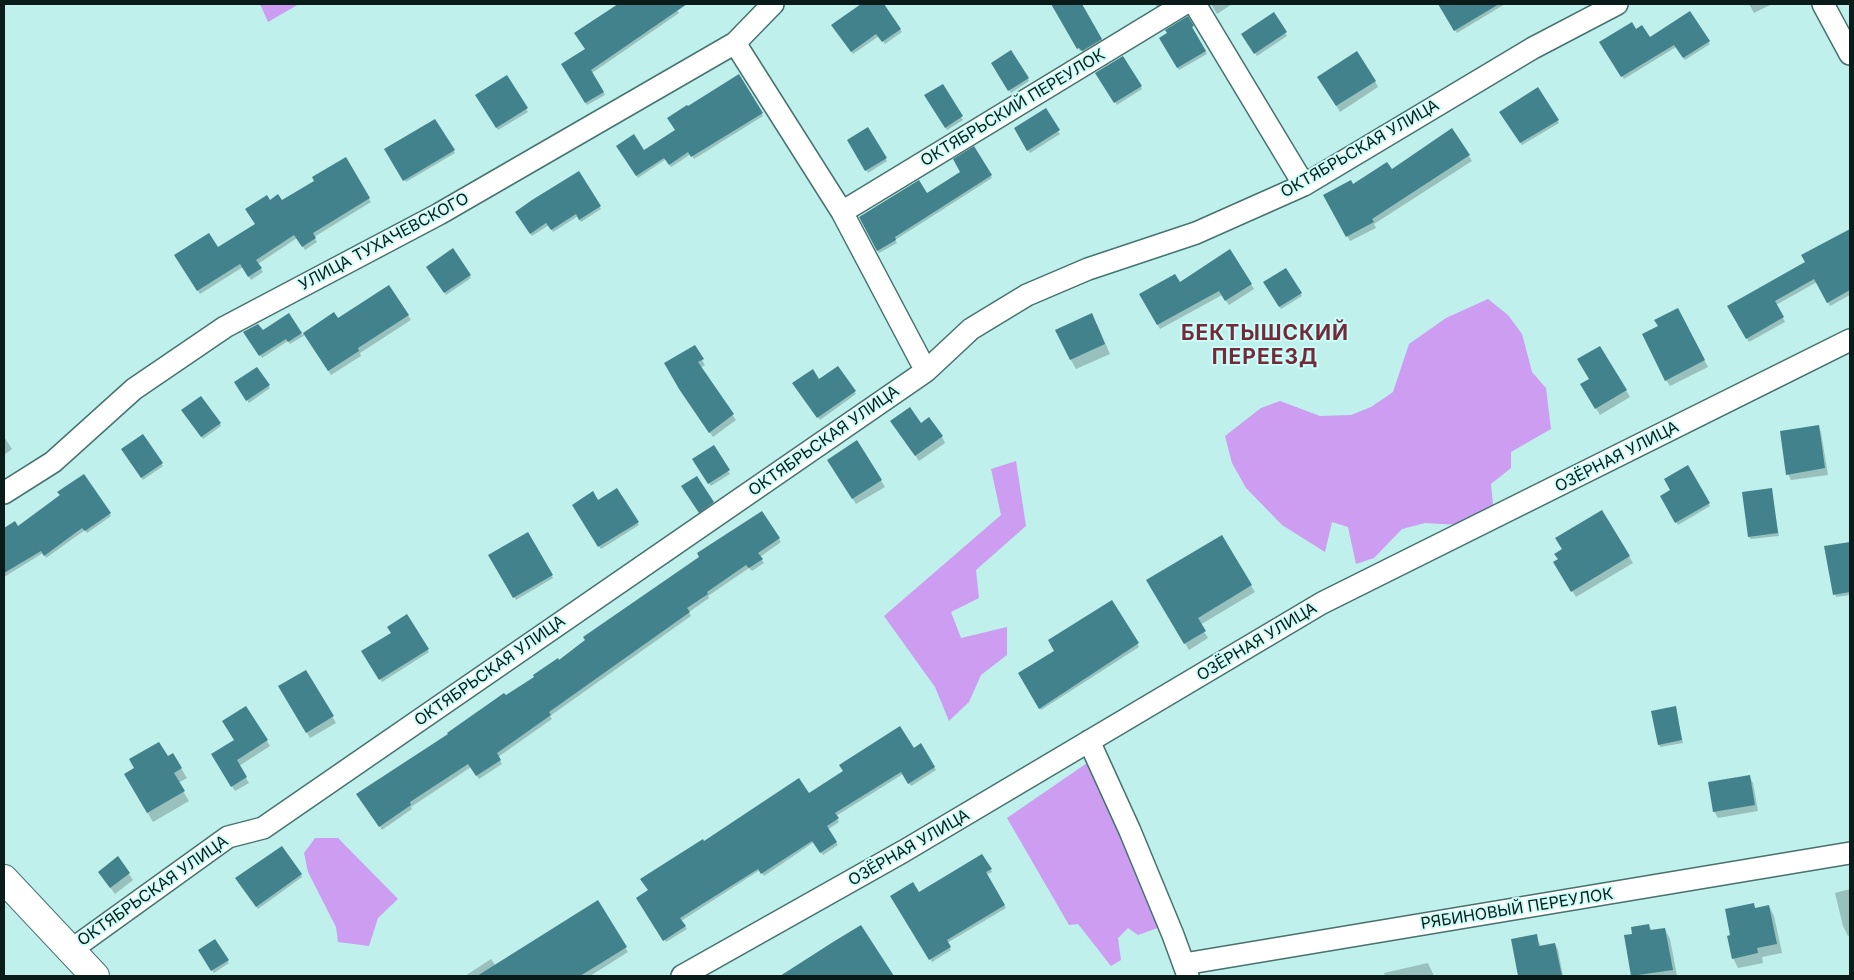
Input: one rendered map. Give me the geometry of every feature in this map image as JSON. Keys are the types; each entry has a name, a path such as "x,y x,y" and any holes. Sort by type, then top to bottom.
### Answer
{"main road":[{"path":"4,879 95,976"}],"street":[{"name":"УЛИЦА ТУХАЧЕВСКОГО","path":"4,493 53,462 134,389 225,327 439,214 734,43 773,4"},
{"name":"ОКТЯБРЬСКИЙ ПЕРЕУЛОК","path":"842,212 1184,4"},
{"path":"1195,4 1304,184"},
{"name":"ОКТЯБРЬСКАЯ УЛИЦА","path":"70,950 228,836 263,828 926,370 971,329 1028,295 1088,269 1196,233 1304,184 1533,48 1618,4"},
{"path":"1823,4 1850,54"},
{"path":"734,43 842,212 926,370"},
{"name":"ОЗЁРНАЯ УЛИЦА","path":"682,976 904,851 1322,603 1850,340"},
{"path":"1089,741 1130,831 1186,970"},
{"name":"РЯБИНОВЫЙ ПЕРЕУЛОК","path":"1186,970 1850,853"}],"shaded area":[{"path":"260,4 299,4 268,22"},
{"path":"1488,299 1508,315 1522,334 1532,372 1546,388 1551,429 1511,452 1511,468 1491,484 1493,505 1459,525 1425,523 1402,529 1374,558 1356,564 1348,527 1332,522 1325,552 1282,525 1246,488 1232,463 1225,436 1261,408 1280,401 1320,416 1351,415 1371,407 1393,392 1409,344 1446,318"},
{"path":"1016,461 1026,526 976,570 979,598 951,612 961,638 1007,627 1007,655 981,675 969,702 949,721 935,687 884,616 1001,515 991,469"},
{"path":"1087,763 1163,926 1138,935 1128,928 1118,938 1121,960 1111,966 1078,924 1069,925 1007,818"},
{"path":"315,838 338,838 398,899 378,918 369,946 338,942 336,927 308,872 304,853"}],"building":[{"path":"618,4 687,4 591,70 604,92 585,103 561,64 585,49 574,33"},
{"path":"861,4 884,4 901,29 882,42 876,34 851,52 831,25"},
{"path":"1051,4 1082,4 1102,39 1082,51 1079,48 1077,49"},
{"path":"1438,4 1499,4 1454,31"},
{"path":"1690,11 1710,41 1683,58 1674,45 1621,77 1599,42 1632,22 1636,29 1642,25 1650,37"},
{"path":"1274,12 1287,32 1254,54 1241,34"},
{"path":"1188,16 1206,51 1177,68 1159,38 1167,33 1165,30"},
{"path":"1011,50 1029,78 1008,91 991,63"},
{"path":"1357,51 1376,81 1336,106 1317,77"},
{"path":"1123,56 1142,86 1114,103 1095,73"},
{"path":"739,74 763,113 691,157 688,152 669,165 664,158 636,176 616,146 634,134 644,150 675,130 667,118"},
{"path":"507,75 528,108 496,128 475,95"},
{"path":"943,84 963,116 945,128 924,95"},
{"path":"1538,87 1559,120 1520,143 1499,112"},
{"path":"1046,108 1060,130 1027,151 1014,128"},
{"path":"435,119 455,150 403,181 384,149"},
{"path":"868,127 887,158 865,171 847,140"},
{"path":"1452,128 1470,155 1372,219 1374,222 1346,237 1323,195 1351,180 1353,184 1387,162 1392,169"},
{"path":"974,146 992,175 895,237 896,240 877,251 859,217 919,180 927,193 960,172 953,159"},
{"path":"346,157 370,198 313,233 316,238 302,247 294,235 256,260 262,268 248,277 240,264 197,291 174,255 209,233 218,247 255,224 245,209 267,195 270,200 278,194 282,200 314,181 312,177"},
{"path":"579,171 601,206 579,220 576,214 551,230 546,223 530,234 515,212"},
{"path":"1850,229 1850,290 1827,303 1814,279 1775,301 1784,317 1746,339 1727,306 1805,262 1801,255"},
{"path":"453,248 471,275 444,293 426,267"},
{"path":"1230,249 1252,284 1225,301 1219,291 1157,325 1139,294 1175,274 1180,282"},
{"path":"1286,268 1302,293 1279,307 1263,282"},
{"path":"389,285 409,315 358,348 359,351 328,371 303,333 334,312 338,318"},
{"path":"1678,308 1705,360 1665,381 1642,334 1658,326 1654,320"},
{"path":"289,313 302,333 288,342 286,339 259,356 243,332 258,324 263,330"},
{"path":"1092,313 1105,344 1070,360 1055,330"},
{"path":"695,345 704,359 698,362 734,414 709,433 664,363"},
{"path":"1600,346 1627,390 1595,409 1580,384 1589,379 1577,359"},
{"path":"838,366 856,391 817,418 792,383 813,369 819,379"},
{"path":"257,367 270,385 246,401 234,382"},
{"path":"201,396 221,423 201,437 181,410"},
{"path":"910,407 921,423 929,417 943,436 915,456 890,421"},
{"path":"1819,425 1825,468 1786,475 1780,431"},
{"path":"143,434 163,463 141,478 121,449"},
{"path":"857,440 882,480 852,499 827,460"},
{"path":"714,445 730,470 708,484 692,459"},
{"path":"1688,465 1710,503 1675,523 1660,496 1670,490 1664,479"},
{"path":"84,474 111,513 85,531 82,528 44,556 41,551 4,573 4,528 15,521 18,526 60,495 57,492"},
{"path":"697,476 714,502 699,513 681,486"},
{"path":"617,488 639,522 598,547 572,505 593,491 598,500"},
{"path":"1772,488 1778,533 1748,537 1742,492"},
{"path":"1602,510 1630,556 1571,592 1553,562 1558,559 1554,554 1562,549 1555,538"},
{"path":"762,511 780,538 758,553 763,559 749,568 746,565 707,592 708,594 687,608 690,612 549,712 551,715 497,753 501,760 476,776 468,764 410,802 411,805 379,827 356,794 448,734 504,693 506,695 534,677 533,675 558,658 559,660 585,640 583,637 699,557 697,553"},
{"path":"528,532 553,575 513,598 488,555"},
{"path":"1222,535 1252,585 1198,618 1206,631 1184,644 1146,580"},
{"path":"1850,542 1850,592 1833,595 1824,546"},
{"path":"1112,600 1139,643 1039,709 1018,673 1054,651 1048,640"},
{"path":"407,614 429,649 379,680 361,651 391,633 387,627"},
{"path":"306,670 334,716 306,733 278,686"},
{"path":"246,706 268,740 237,760 247,777 231,787 211,754 234,740 222,721"},
{"path":"1676,706 1682,740 1658,745 1651,711"},
{"path":"900,726 914,748 921,743 935,767 908,784 901,772 835,813 839,818 827,826 837,842 820,853 812,841 761,874 758,869 680,918 686,926 663,941 636,898 648,890 640,879 703,839 704,841 799,778 809,793 843,771 839,765"},
{"path":"159,742 168,756 173,753 182,768 174,773 185,791 147,813 124,774 134,768 129,759"},
{"path":"1750,775 1755,805 1713,812 1708,782"},
{"path":"282,846 302,874 256,907 235,878"},
{"path":"982,854 992,869 986,872 1005,905 947,940 951,947 929,960 890,896 913,882 919,892"},
{"path":"118,856 130,873 110,888 98,872"},
{"path":"598,900 627,947 580,976 477,976"},
{"path":"1754,903 1755,908 1769,905 1777,944 1757,948 1758,953 1732,959 1727,936 1730,935 1725,909"},
{"path":"1649,924 1650,930 1665,928 1673,970 1631,976 1624,935 1632,934 1631,927"},
{"path":"861,925 894,976 780,976 833,942"},
{"path":"1537,934 1539,946 1555,943 1562,976 1518,976 1511,939"},
{"path":"215,939 229,960 211,971 198,950"}],"district":[{"name":"БЕКТЫШСКИЙ ПЕРЕЕЗД","path":"1265,346"}]}
